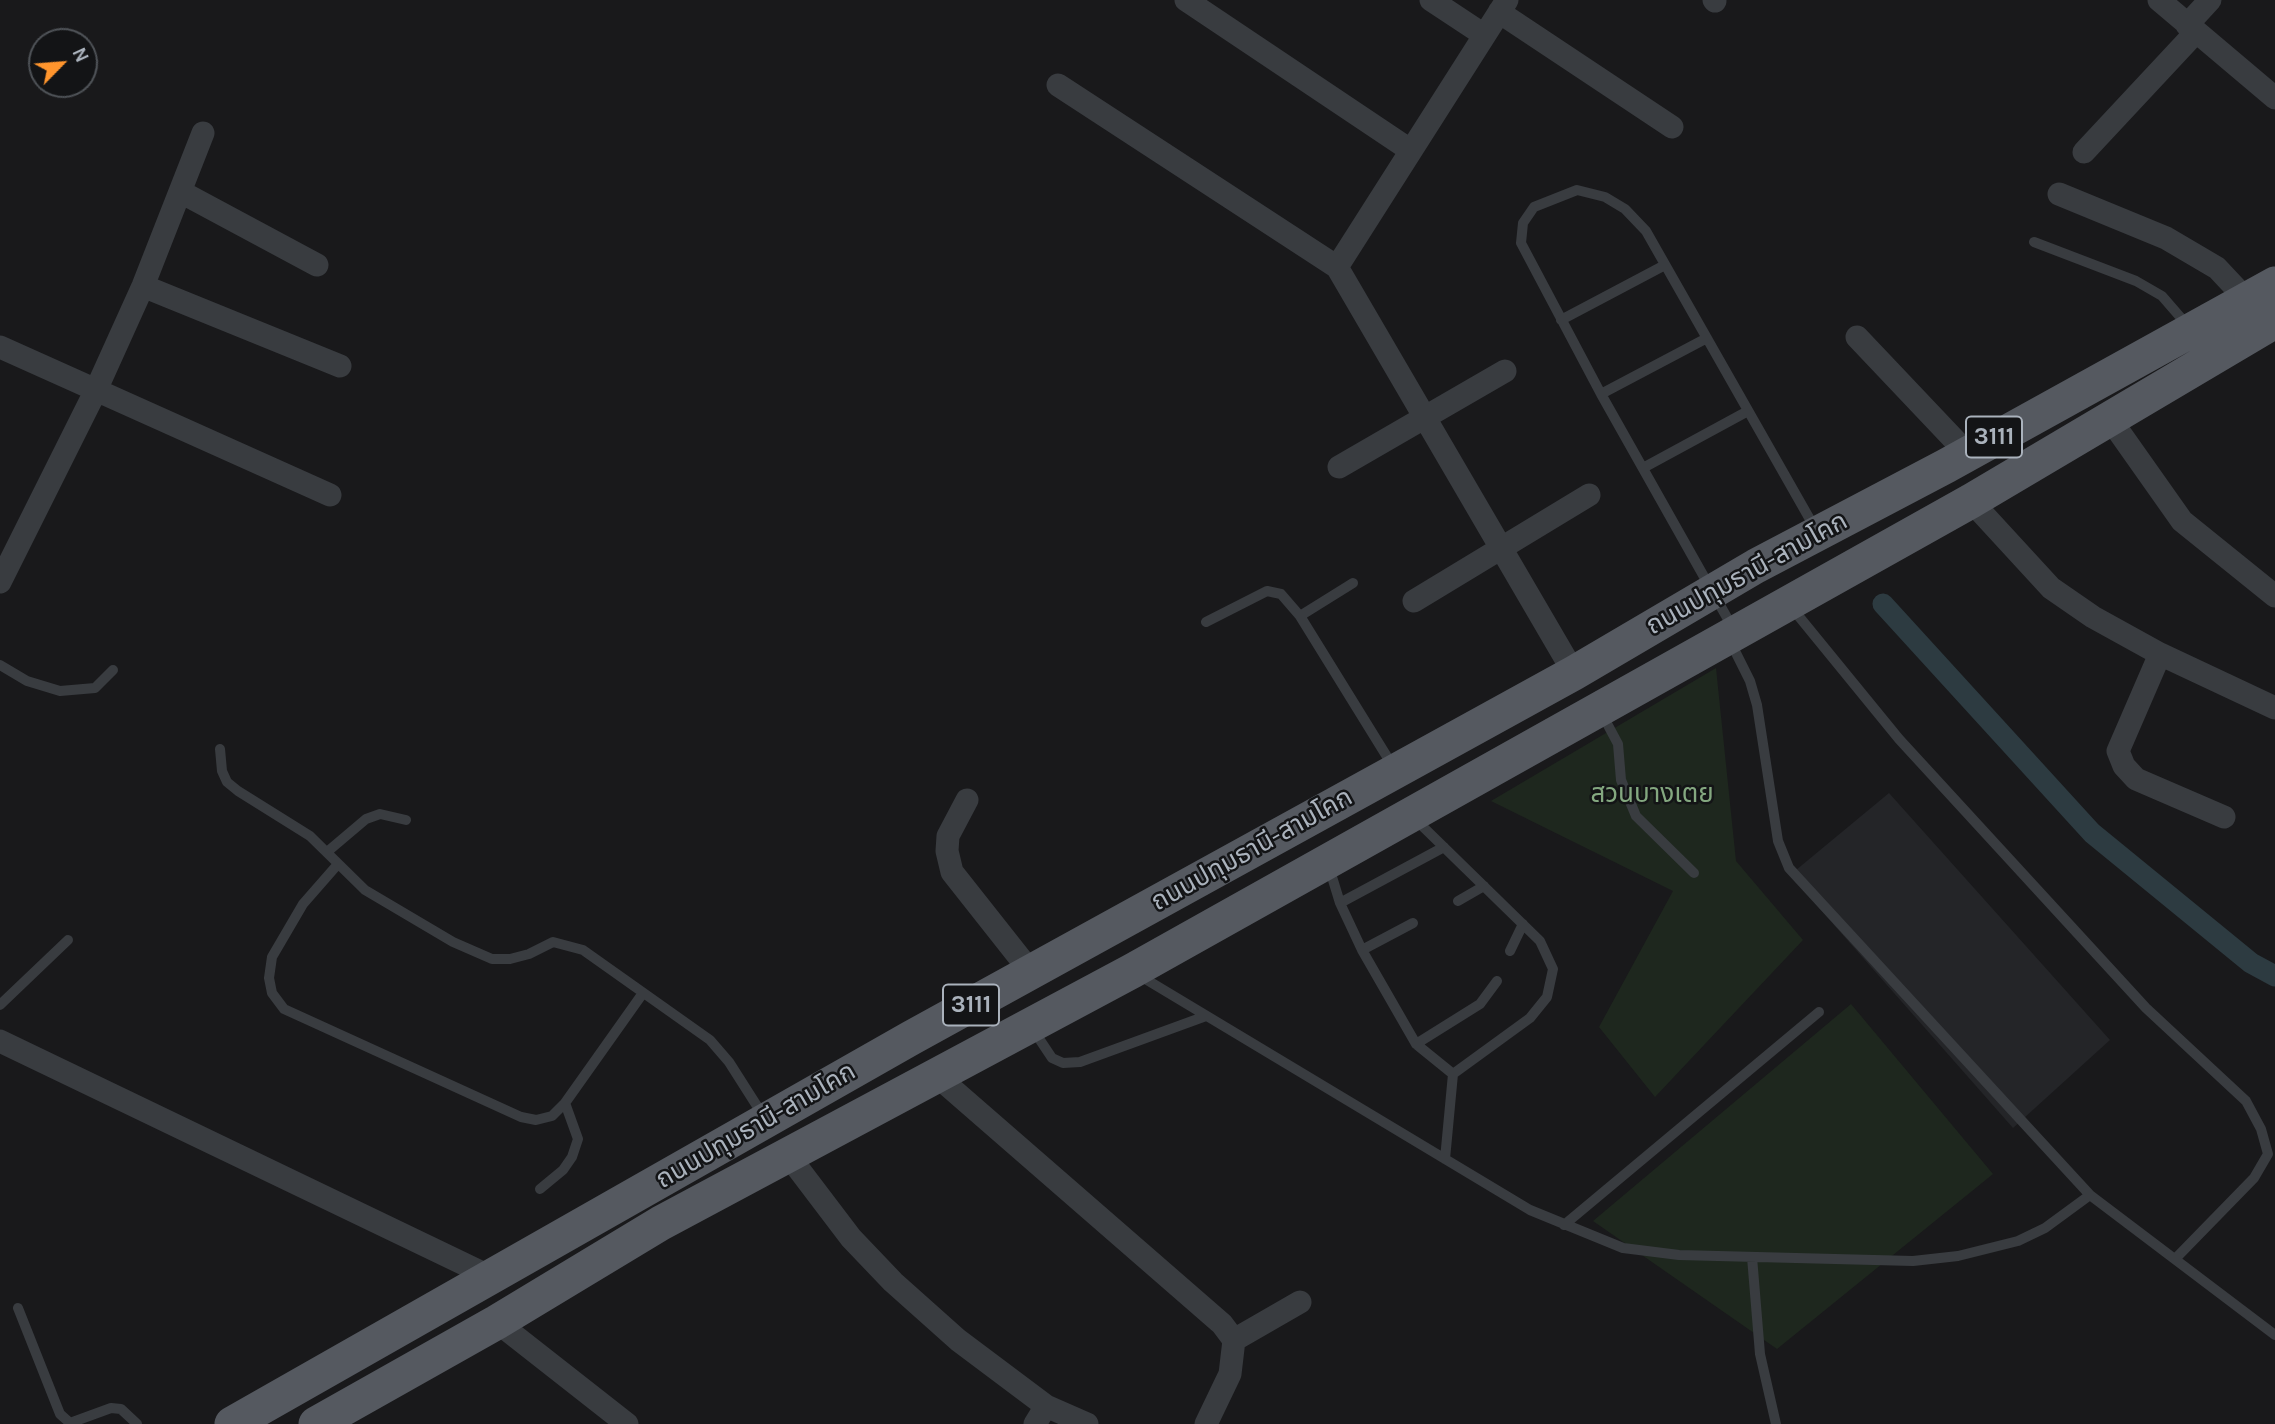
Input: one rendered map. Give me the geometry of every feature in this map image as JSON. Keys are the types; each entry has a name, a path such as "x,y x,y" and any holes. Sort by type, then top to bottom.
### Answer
{"main road":[{"name":"ถนนปทุมธานี-สามโคก","path":"232,1424 765,1119 1574,673 1713,591 2261,292"},
{"name":"ถนนปทุมธานี-สามโคก","path":"316,1424 497,1322 661,1223 1132,971 1971,501 2275,321"}],"street":[{"path":"1186,0 1410,150"},
{"path":"1431,0 1484,35"},
{"path":"2159,0 2275,98"},
{"path":"2084,152 2192,29 2210,0"},
{"path":"1336,267 1503,6 1672,127"},
{"path":"1058,85 1336,267 1574,673"},
{"path":"2,576 96,390 144,286 203,133"},
{"path":"181,192 317,265"},
{"path":"2059,194 2166,238 2261,292"},
{"path":"144,286 340,366"},
{"path":"1857,337 1966,452"},
{"path":"0,347 330,495"},
{"path":"1339,467 1505,371"},
{"path":"2110,419 2182,521 2275,596"},
{"path":"1414,601 1589,495"},
{"path":"1971,501 2051,588 2094,617 2160,654 2275,708"},
{"path":"2160,654 2118,751 2124,766 2136,779 2224,817"},
{"path":"967,800 948,836 947,851 952,872 1031,972"},
{"path":"1,1043 491,1277"},
{"path":"937,1076 1222,1324 1234,1340 1230,1374 1206,1424"},
{"path":"788,1155 851,1238 893,1282 1041,1415 1087,1424"},
{"path":"1234,1340 1300,1302"},
{"path":"497,1322 627,1424"}],"lane":[{"path":"1818,533 1646,231 1625,209 1605,197 1577,190 1535,207 1523,223 1521,243 1601,394 1713,591 1750,681 1758,705 1778,841 1789,868 2090,1195 2127,1226 2176,1258 2275,1335"},
{"path":"2034,242 2136,281 2162,296 2192,330"},
{"path":"1561,320 1665,265"},
{"path":"1601,394 1707,338"},
{"path":"1643,468 1748,411"},
{"path":"1300,616 1353,583"},
{"path":"1206,622 1267,591 1282,594 1300,616 1396,771"},
{"path":"1787,603 1899,739 2136,998 2246,1101 2261,1129 2268,1154 2254,1178 2176,1258"},
{"path":"0,665 27,681 60,691 96,688 113,670"},
{"path":"1600,708 1618,744 1621,780 1636,816 1694,873"},
{"path":"220,749 227,782 310,836 365,890 462,946 492,959 510,959 529,954 553,942 583,950 710,1040 729,1062 765,1119"},
{"path":"327,852 366,819 380,814 406,820"},
{"path":"1410,814 1540,941 1553,969 1547,997 1530,1018 1453,1074 1445,1159"},
{"path":"1340,903 1444,847"},
{"path":"1327,860 1340,903 1362,950 1416,1044 1453,1074"},
{"path":"338,864 303,904 272,957 269,978 272,993 284,1009 521,1117 536,1120 552,1116 565,1104 643,993"},
{"path":"1458,901 1484,886"},
{"path":"1362,950 1413,923"},
{"path":"1510,951 1523,924"},
{"path":"0,1005 68,940"},
{"path":"1132,971 1530,1210 1623,1248 1679,1255 1913,1261 1958,1256 2018,1241 2045,1228 2090,1195"},
{"path":"1416,1044 1480,1004 1497,981"},
{"path":"1564,1225 1819,1012"},
{"path":"1031,1026 1052,1058 1063,1063 1080,1062 1206,1016"},
{"path":"540,1189 563,1170 572,1157 578,1139 565,1104"},
{"path":"1752,1257 1760,1354 1776,1424"},
{"path":"18,1308 60,1415 70,1423 111,1408 121,1409 136,1424"}],"shaded area":[{"path":"1889,793 2110,1040 2013,1128 1790,875"}],"green space":[{"name":"สวนบางเตย","path":"1716,668 1736,861 1803,940 1655,1097 1599,1027 1673,891 1491,801"},
{"path":"1851,1004 1993,1174 1777,1349 1593,1221"}],"waterway":[{"path":"1883,604 2092,833 2251,963 2275,976"}]}
